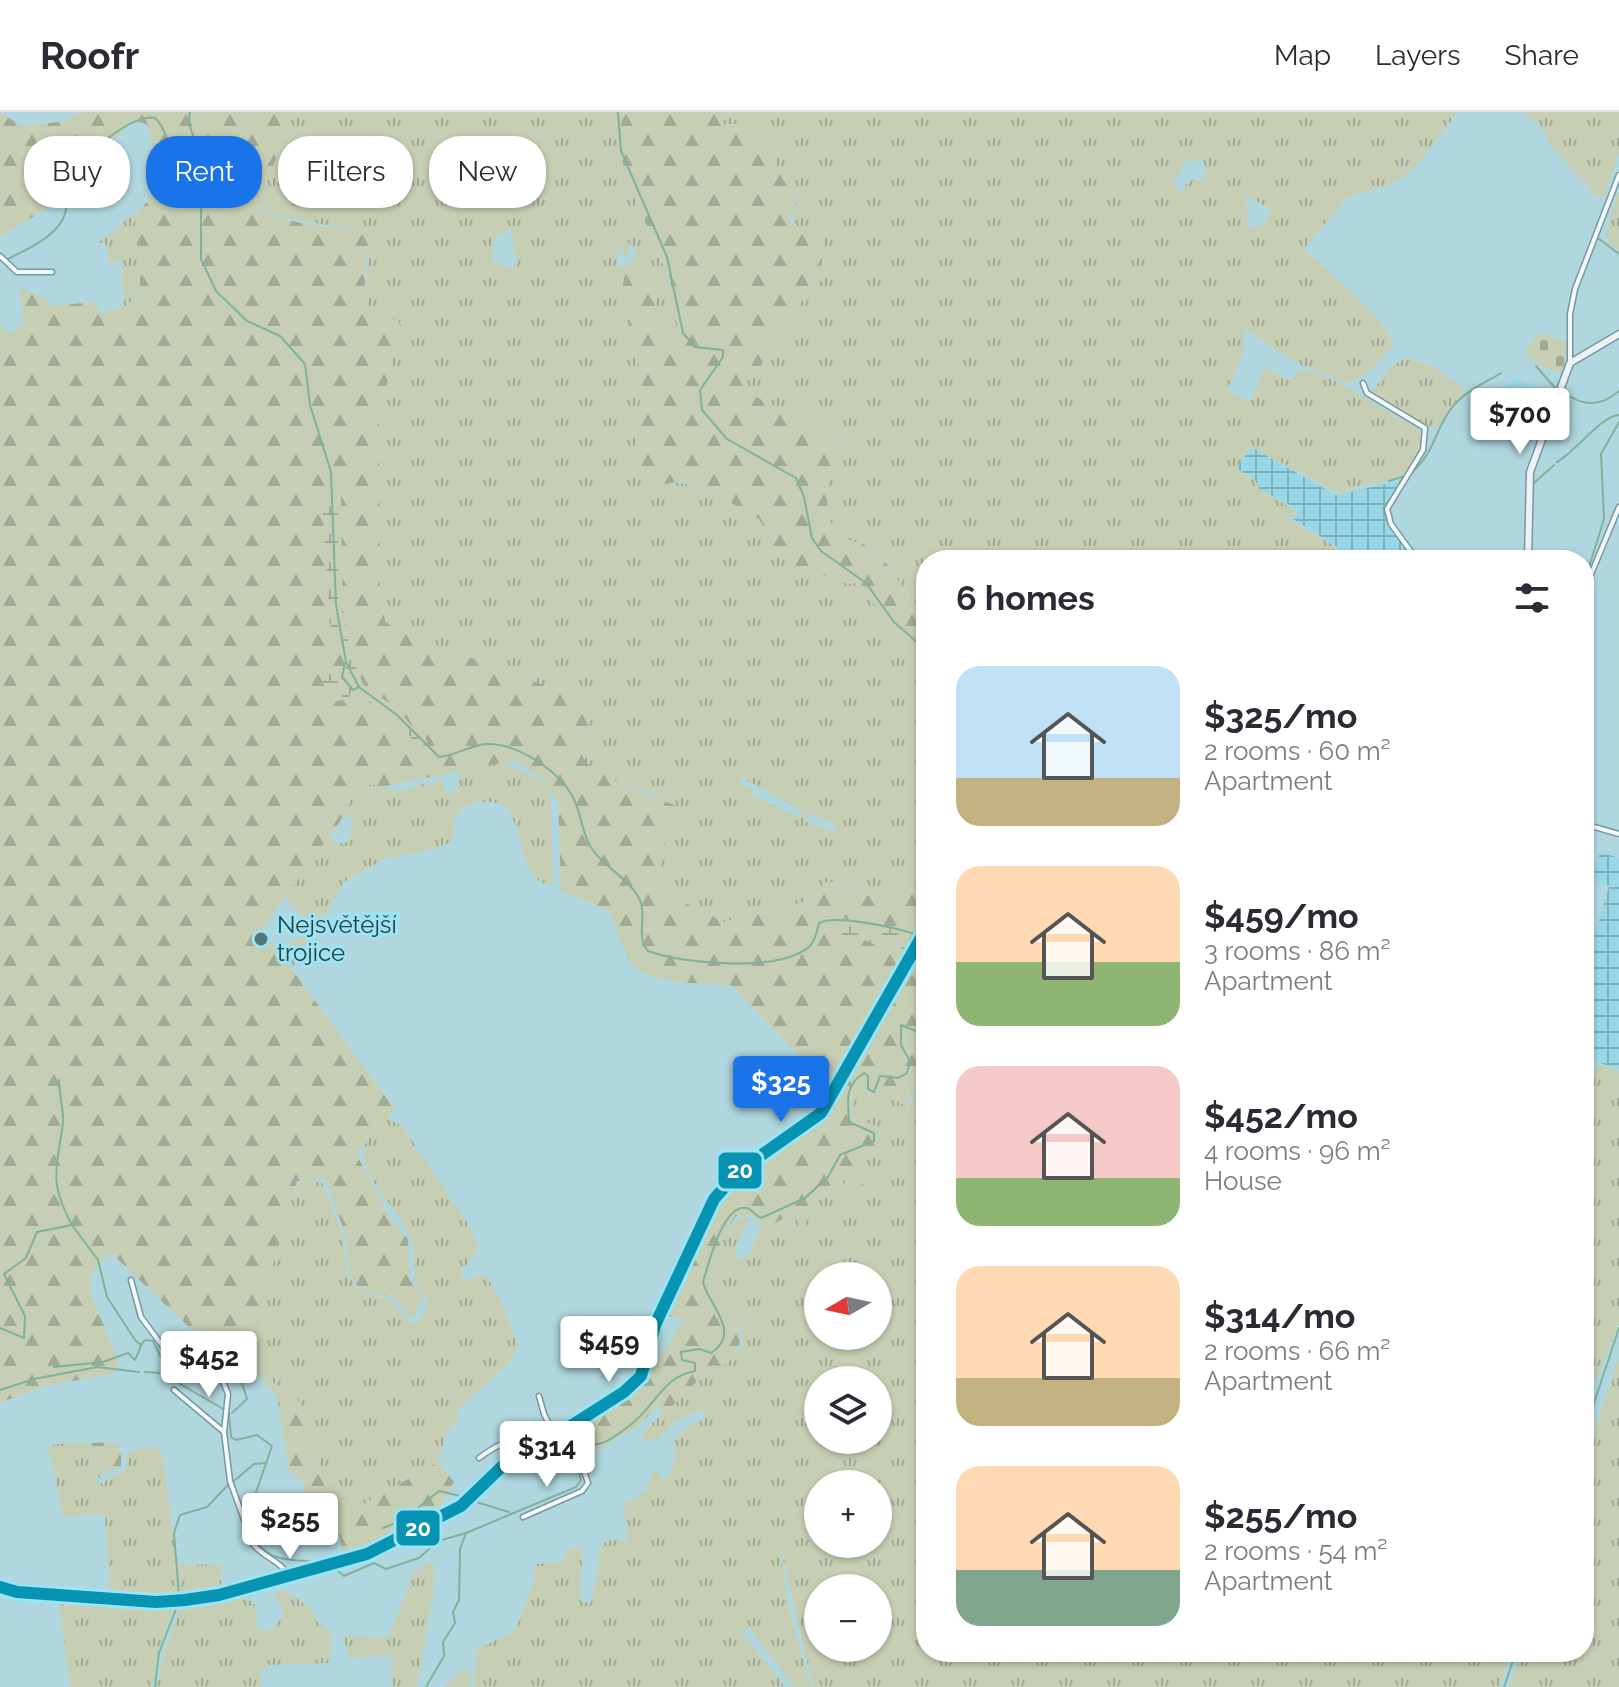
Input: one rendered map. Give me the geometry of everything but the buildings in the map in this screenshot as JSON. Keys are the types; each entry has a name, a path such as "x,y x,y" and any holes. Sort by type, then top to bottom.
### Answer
{"street":[{"path":"1528,550 1530,472 1570,363 1570,314 1575,289 1619,175"},
{"path":"0,256 17,272 52,272"},
{"path":"1570,363 1619,334"},
{"path":"1363,383 1367,393 1425,428 1423,450 1387,509 1391,524 1410,550"},
{"path":"1594,567 1619,507"},
{"path":"1594,827 1619,834"},
{"path":"0,1587 17,1592 156,1602 219,1595 367,1554 461,1506 510,1458 555,1436 624,1392 641,1376 655,1325 714,1199 739,1171 821,1113 916,947"},
{"path":"131,1280 141,1317 167,1352 222,1379 229,1404 224,1432 230,1481 253,1544 260,1553 284,1567 289,1577"},
{"path":"174,1390 224,1432"},
{"path":"523,1517 582,1491 587,1476 569,1463 539,1396"},
{"path":"479,1458 529,1434 550,1432 555,1436"}],"shaded area":[{"path":"1515,376 1552,400 1544,410 1507,389"},
{"path":"1251,447 1336,495 1403,480 1385,507 1385,516 1407,550 1342,550 1293,519 1298,512 1296,508 1258,489 1255,480 1236,468"},
{"path":"1600,852 1619,858 1619,1069 1594,1061 1594,938 1609,886 1594,882"}],"green space":[{"path":"81,112 291,112 285,136 278,136 278,154 262,195 262,136 150,136 148,125 133,120 117,136 24,136 24,208 48,208 0,237 0,113 23,126 67,121"},
{"path":"291,112 623,112 619,138 625,176 671,282 669,299 684,342 677,342 657,316 641,276 623,285 642,380 635,453 641,470 648,478 696,486 709,498 731,503 759,519 780,557 798,567 859,583 899,632 916,640 916,882 876,898 831,882 804,902 724,922 688,905 667,894 660,887 658,878 660,856 678,817 657,796 598,775 583,758 582,745 590,717 589,702 418,638 385,622 380,590 379,417 401,325 368,306 365,284 370,253 348,229 280,216 260,208 266,183 278,155 278,208 413,208 413,136 285,136","holes":["507,230 511,232 516,263 512,269 491,261 494,240","628,242 637,253 634,260 618,268 616,250 621,249 623,257 629,256","741,777 799,809 800,818 752,795 753,790 740,783","809,813 835,825 834,832 804,821"]},
{"path":"623,112 720,112 724,124 749,124 765,134 783,180 803,191 789,220 797,228 823,238 821,280 787,318 759,369 745,383 745,392 838,435 828,487 828,514 840,535 870,547 886,563 916,607 916,640 890,627 859,583 848,584 798,567 780,557 759,519 731,503 709,498 696,486 683,481 665,484 648,478 641,470 635,453 642,380 623,285 625,273 636,271 649,288 657,316 677,342 683,341 669,299 671,281 625,176 619,138"},
{"path":"720,112 1458,112 1415,167 1390,185 1347,197 1304,249 1368,308 1394,344 1365,374 1344,382 1299,364 1243,328 1244,352 1227,390 1250,402 1265,367 1289,380 1302,370 1319,374 1417,427 1422,441 1418,456 1396,478 1341,494 1251,447 1236,468 1255,480 1259,489 1298,512 1293,519 1271,508 1337,550 916,550 916,608 882,556 870,547 844,538 832,526 828,515 828,487 839,435 745,392 745,383 759,369 787,318 821,280 823,238 797,228 793,216 803,192 783,180 774,159 749,124 724,125","holes":["1203,157 1206,177 1199,181 1193,179 1184,186 1184,191 1178,191 1174,181 1188,159 1198,161","1250,197 1271,210 1265,223 1256,228 1248,227 1246,200"]},
{"path":"1524,112 1619,112 1619,154 1603,198 1597,197 1549,144 1543,128"},
{"path":"1619,192 1619,250 1607,240 1606,232"},
{"path":"146,203 146,208 260,208 283,219 367,237 366,300 376,313 401,325 379,417 380,590 385,622 418,638 589,702 591,714 582,751 585,760 594,769 623,785 681,808 659,862 661,884 667,894 724,922 804,902 815,896 825,882 876,898 916,882 916,936 904,955 900,971 827,1084 731,985 678,982 640,971 625,952 610,911 561,891 558,800 551,794 550,785 516,760 380,787 374,784 360,787 346,804 346,813 262,929 395,1109 388,1118 377,1121 357,1155 390,1218 408,1239 410,1279 425,1296 411,1319 394,1299 357,1286 349,1270 345,1233 325,1179 297,1181 260,1311 238,1374 231,1335 191,1329 110,1252 91,1275 91,1294 119,1363 114,1373 42,1387 0,1403 0,326 11,334 24,322 19,288 44,298 50,306 95,302 101,313 124,307 141,296 135,216"},
{"path":"129,216 135,216 137,224 142,292 124,307 121,258 110,265 106,244 98,242 118,229"},
{"path":"1539,333 1566,342 1566,360 1561,373 1538,365 1525,351"},
{"path":"1406,358 1430,365 1465,389 1435,430 1372,392 1390,367"},
{"path":"341,495 343,611 351,657 364,685 393,706 428,742 420,747 389,714 356,695 353,686 349,698 334,702 322,682 325,674 342,667 349,677 330,624 322,499"},
{"path":"503,762 550,785 553,886 542,883 528,865 507,807 487,802 473,803 457,815 452,842 430,850 384,859 344,882 293,967 284,948 301,935 308,923 289,903 286,895 327,837 338,844 348,842 352,822 344,808 360,787 374,784 388,790 401,790 427,782 433,786 437,780 442,780 446,793 456,794 461,770"},
{"path":"832,918 908,931 910,946 904,954 839,935 831,931"},
{"path":"916,956 916,1087 905,1106 861,1089 855,1088 850,1096 853,1117 880,1128 885,1139 877,1150 861,1160 861,1179 868,1199 856,1202 845,1187 845,1179 837,1183 838,1189 824,1193 802,1213 815,1250 810,1249 794,1213 771,1225 762,1226 752,1215 736,1216 724,1234 707,1288 723,1300 735,1318 740,1335 737,1351 723,1367 713,1365 669,1409 663,1412 657,1406 641,1424 597,1451 588,1438 576,1441 573,1430 646,1378 684,1320 664,1315 713,1208 745,1171 825,1114 848,1067"},
{"path":"1602,1066 1619,1071 1619,1325 1594,1384 1594,1070"},
{"path":"855,1088 892,1096 909,1104 916,1090 916,1662 1508,1662 1500,1687 813,1687 807,1662 892,1662 892,1574 804,1574 804,1649 779,1542 789,1610 811,1687 794,1687 749,1628 740,1630 785,1687 474,1687 477,1649 515,1631 532,1587 536,1564 562,1562 567,1550 580,1547 580,1596 582,1602 591,1603 602,1544 616,1538 626,1542 628,1529 622,1500 631,1501 646,1490 654,1468 662,1478 669,1478 675,1458 674,1441 687,1427 706,1418 701,1410 675,1422 656,1441 644,1440 641,1434 713,1365 744,1347 741,1328 722,1299 707,1288 724,1234 740,1218 749,1218 734,1249 738,1259 748,1257 762,1226 771,1225 794,1213 800,1229 806,1234 801,1213 824,1193 835,1191 837,1183 846,1178 867,1188 861,1179 861,1160 877,1150 853,1112 851,1104"},
{"path":"385,1117 402,1126 470,1227 479,1247 460,1274 465,1282 479,1275 486,1276 499,1296 518,1345 509,1363 458,1409 458,1421 447,1432 438,1462 353,1510 334,1510 327,1498 321,1469 303,1431 302,1411 288,1392 263,1376 257,1368 252,1356 251,1339 289,1203 300,1180 322,1183 342,1233 348,1276 358,1288 390,1301 412,1324 420,1321 429,1300 417,1282 410,1237 377,1187 365,1162 364,1148 369,1134"},
{"path":"251,1347 261,1377 298,1399 309,1446 323,1475 327,1502 334,1510 353,1510 438,1462 454,1482 436,1512 365,1550 342,1555 340,1537 327,1528 297,1518 306,1484 289,1470 277,1396 247,1365"},
{"path":"1619,1360 1619,1687 1509,1687 1519,1662 1594,1662 1594,1432"},
{"path":"84,1442 89,1445 92,1471 100,1484 126,1469 127,1455 137,1449 154,1446 162,1453 178,1565 222,1564 221,1587 212,1593 184,1598 110,1592 105,1514 63,1517 48,1445"},
{"path":"114,1442 121,1449 121,1468 104,1471 100,1479 93,1470 90,1443"},
{"path":"434,1561 434,1586 417,1687 393,1687 391,1654 350,1659 343,1635 388,1638 413,1575 411,1572 423,1569 423,1565"},
{"path":"284,1590 311,1608 316,1621 328,1630 332,1638 330,1663 269,1665 261,1671 261,1687 157,1687 164,1652 180,1609 245,1597 255,1605 258,1631 273,1629 283,1615 281,1604 275,1598 277,1591"},
{"path":"58,1599 174,1608 159,1650 152,1687 70,1687"},
{"path":"464,1670 472,1671 470,1687 445,1687"}],"waterway":[{"path":"190,112 190,128 213,176 201,205 201,259 216,291 247,321 280,336 305,364 310,405 331,472 336,605 346,662 359,687 397,715 439,757 481,745 499,745 524,753 558,778 573,797 592,849 639,898 642,939 648,951 684,960 731,964 777,960 810,946 819,923 839,920 916,935"},
{"path":"618,112 621,151 667,257 683,333 695,347 723,350 723,357 700,390 702,410 727,439 796,478 804,497 812,538 821,551 866,583 894,622 916,641"},
{"path":"8,259 38,243 58,226 65,214 68,187 76,168 108,138 146,118 155,118 166,136"},
{"path":"1598,238 1619,254"},
{"path":"1536,366 1556,389"},
{"path":"1412,472 1426,456 1451,408 1468,392 1501,373"},
{"path":"1565,393 1579,401 1592,403 1606,400 1619,391"},
{"path":"1557,462 1596,428 1619,415"},
{"path":"1594,551 1604,519 1601,454 1619,422"},
{"path":"1534,483 1554,465"},
{"path":"1389,481 1405,476"},
{"path":"345,663 342,677 353,690 359,687"},
{"path":"333,1567 344,1576 374,1563 386,1569 419,1558 438,1541 466,1533 576,1487 581,1480 574,1453 577,1449 616,1436 638,1419 666,1386 683,1374 695,1371 695,1363 682,1360 681,1352 699,1349 711,1353 720,1345 724,1327 703,1282 718,1237 730,1215 746,1208 761,1218 805,1198 828,1177 840,1155 874,1141 874,1133 849,1122 850,1088 864,1073 868,1076 868,1089 874,1092 880,1076 898,1078 907,1073 910,1061 901,1045 901,1025 916,1031"},
{"path":"59,1080 63,1118 56,1175 64,1210 72,1225"},
{"path":"0,1328 24,1338 25,1316 4,1274 26,1258 37,1232 72,1225 98,1260 107,1297 135,1340 141,1345 145,1340 153,1341 163,1361 194,1367"},
{"path":"1594,1403 1619,1328"},
{"path":"54,1367 103,1362 128,1353 135,1360 141,1346"},
{"path":"0,1390 34,1379 97,1367 139,1372"},
{"path":"145,1372 161,1373 225,1410"},
{"path":"206,1373 215,1382 220,1381"},
{"path":"224,1375 240,1377 247,1399 232,1413"},
{"path":"229,1413 231,1437 236,1440 257,1435 272,1446 255,1495 258,1502 271,1504 272,1519 266,1521 258,1543 263,1550 279,1558 328,1562"},
{"path":"234,1481 254,1464 265,1463"},
{"path":"179,1596 174,1533 180,1515 207,1507 228,1485"},
{"path":"383,1528 403,1520 439,1491 465,1497"},
{"path":"473,1501 509,1512"},
{"path":"426,1687 444,1656 443,1642 455,1623 453,1612 459,1600 460,1549 466,1533"},
{"path":"155,1687 159,1653 178,1604"},
{"path":"1504,1687 1513,1662"}],"transit line":[{"name":"20","path":"0,1587 17,1592 156,1602 219,1595 367,1554 461,1506 516,1453 555,1436 624,1392 641,1376 655,1325 714,1199 739,1171 821,1113 916,947"}],"place":[{"name":"Nejsvětější trojice","path":"261,939"}]}
